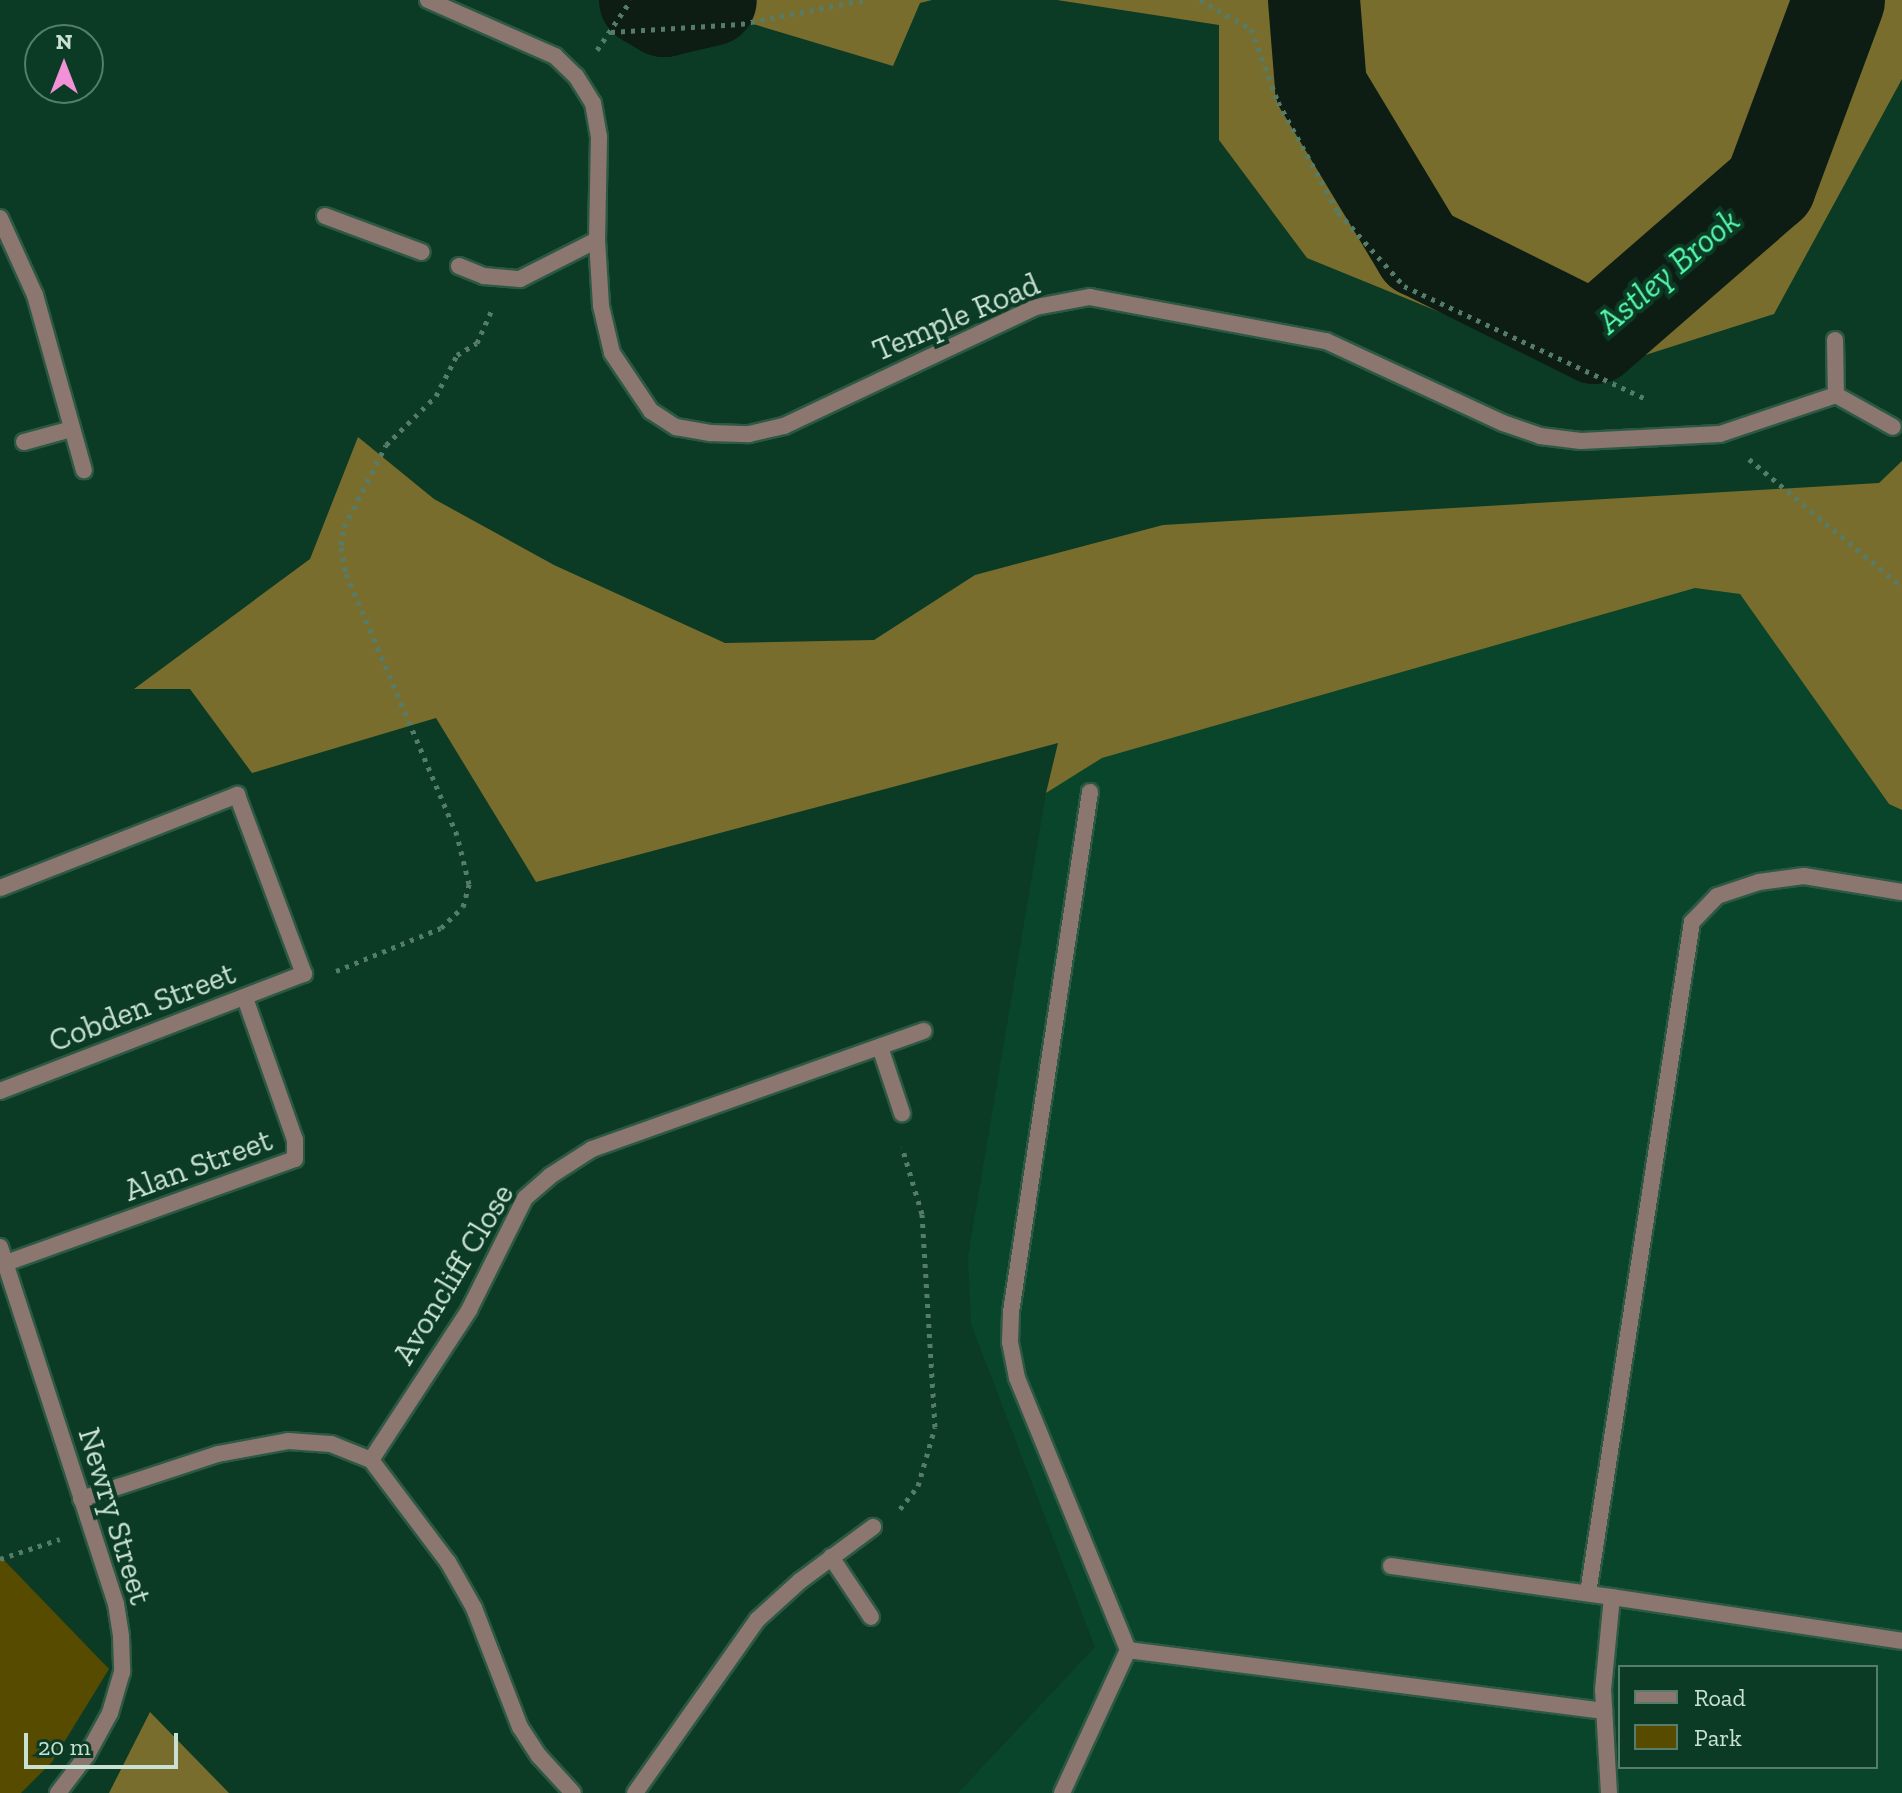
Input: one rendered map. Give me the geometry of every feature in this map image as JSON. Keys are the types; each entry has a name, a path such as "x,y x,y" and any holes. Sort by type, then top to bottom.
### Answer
{"street":[{"name":"Temple Road","path":"428,0 555,56 576,76 593,103 599,137 597,240 601,306 612,353 651,411 676,427 711,433 749,434 784,426 1036,307 1090,297 1326,341 1503,423 1540,436 1581,441 1720,434 1836,395"},
{"path":"325,216 422,252"},
{"path":"0,218 35,295 84,470"},
{"path":"459,266 506,279 536,273 597,240"},
{"path":"1835,340 1836,395 1893,427"},
{"path":"24,442 72,429"},
{"path":"1062,1793 1128,1650 1017,1378 1010,1342 1011,1312 1090,792"},
{"path":"0,888 237,795 304,974"},
{"path":"1588,1593 1692,922 1717,896 1769,880 1804,876 1902,892"},
{"name":"Cobden Street","path":"0,1091 304,974"},
{"name":"Alan Street","path":"3,1255 295,1159 295,1140 245,998"},
{"name":"Avoncliff Close","path":"371,1460 469,1310 525,1198 550,1176 592,1149 924,1031"},
{"path":"880,1047 902,1113"},
{"name":"Newry Street","path":"3,1255 116,1604 122,1672 110,1713 87,1755 59,1793"},
{"path":"81,1499 218,1454 288,1441 331,1444 371,1460 448,1562 474,1608 520,1727 539,1756 573,1793"},
{"path":"635,1793 757,1620 831,1557 873,1527"},
{"path":"831,1557 871,1617"},
{"path":"1391,1566 1902,1641"},
{"path":"1609,1793 1603,1690 1612,1597"},
{"path":"1128,1650 1604,1711"}],"path":[{"path":"631,0 611,32 741,24 863,0"},
{"path":"1200,0 1251,29 1278,102 1338,212 1404,286 1662,407"},
{"path":"304,974 337,971 441,928 463,907 469,884 457,835 345,571 341,545 344,527 386,445 436,396 457,355 477,343 506,279"},
{"path":"1720,434 1902,587"},
{"path":"873,1527 904,1506 918,1486 935,1427 922,1214 898,1136 902,1113"},
{"path":"0,1559 90,1529"}],"shaded area":[{"path":"673,0 932,0 920,3 893,66"},
{"path":"1057,0 1902,0 1902,79 1774,314 1589,373 1307,258 1219,140 1219,25"},
{"path":"358,437 434,499 554,565 725,643 874,640 975,575 1163,525 1879,483 1902,461 1902,810 1889,804 1740,594 1695,588 1102,758 1046,793 1058,743 536,882 436,718 252,773 190,689 134,689 310,559"},
{"path":"1695,588 1740,594 1889,804 1902,810 1902,1793 958,1793 1095,1647 971,1324 968,1256 1046,793 1102,758"},
{"path":"150,1712 229,1793 109,1793"}],"green space":[{"path":"0,1556 109,1669 52,1762 21,1793 0,1793"}],"waterway":[{"name":"Astley Brook","path":"645,0 664,11 711,0"},
{"name":"Astley Brook","path":"1314,0 1321,87 1420,251 1595,338 1770,186 1839,0"}]}
